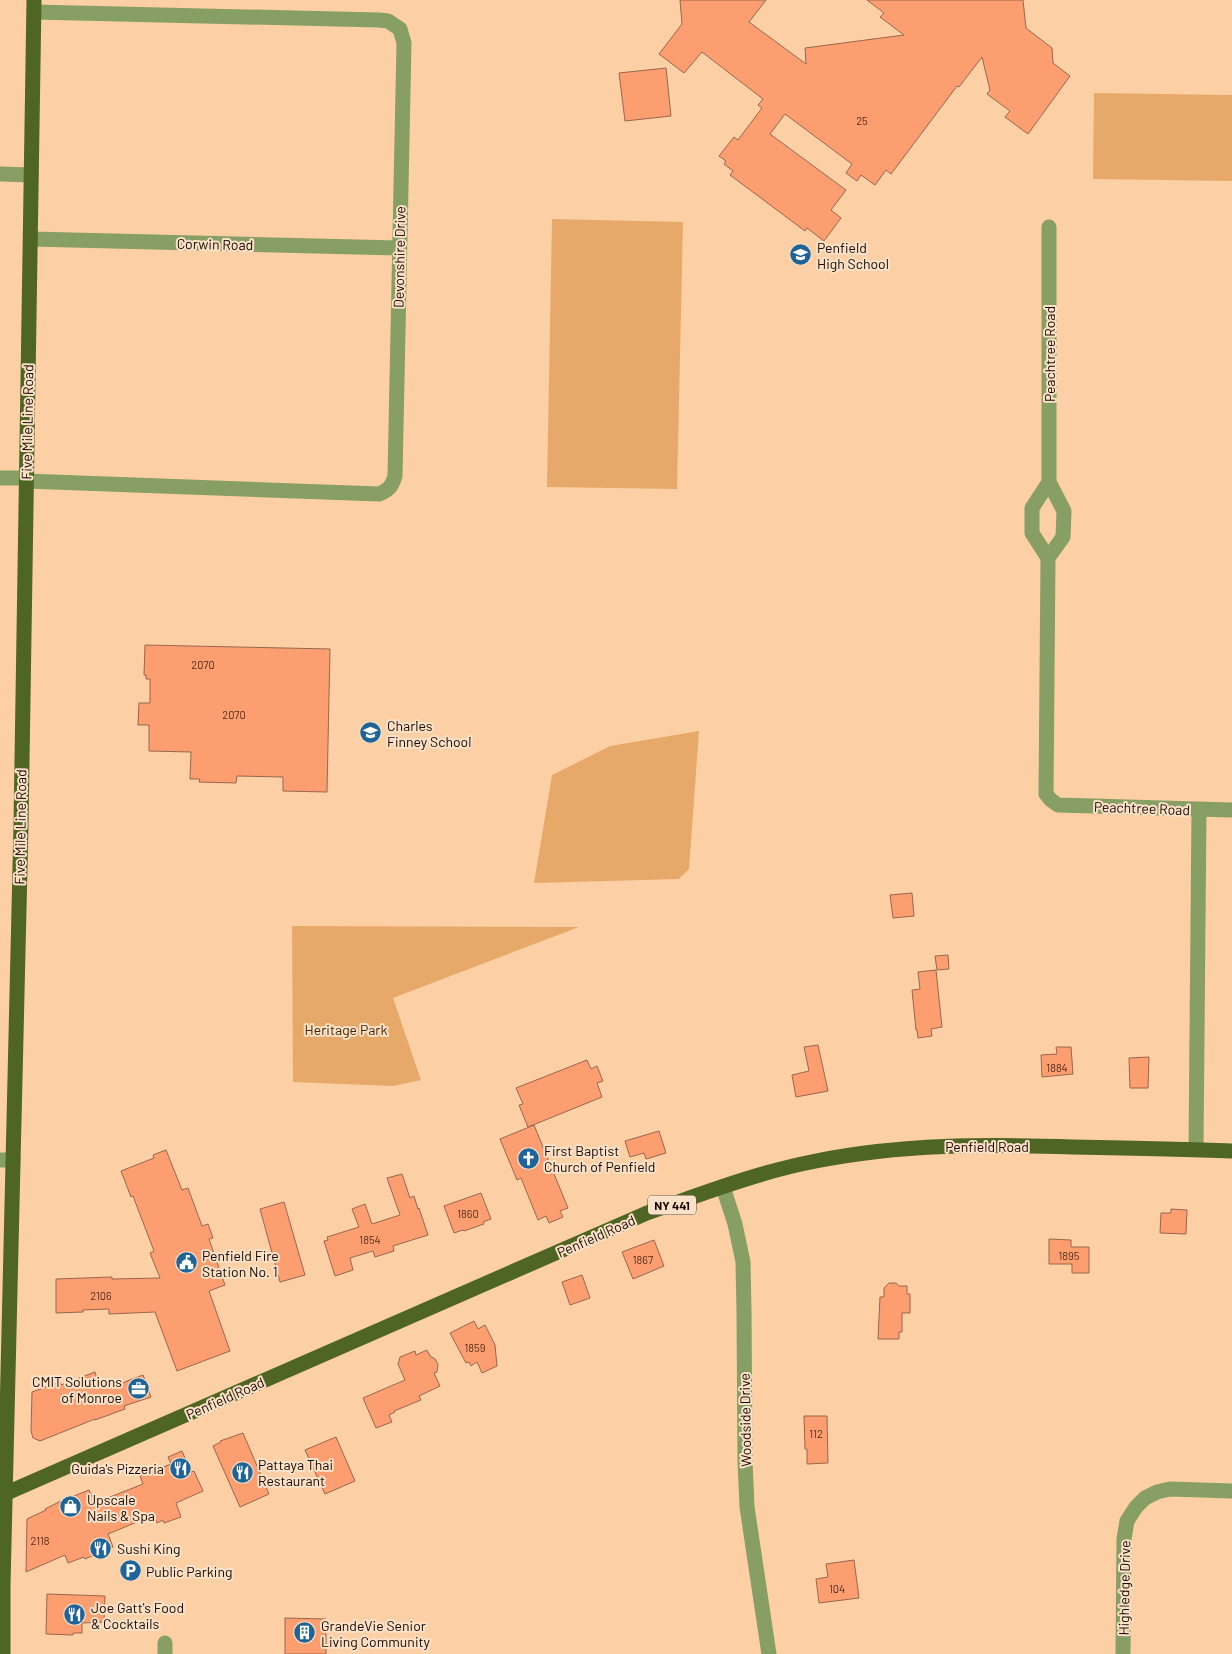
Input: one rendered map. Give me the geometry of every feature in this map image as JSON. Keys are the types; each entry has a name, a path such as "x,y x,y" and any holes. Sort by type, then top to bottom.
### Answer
{"main road":[{"name":"Five Mile Line Road","path":"2,1650 7,1160 26,479 34,6"},
{"name":"Penfield Road","path":"3,1495 647,1214 723,1187 785,1168 816,1160 913,1147 985,1144 1232,1151"}],"street":[{"name":"Devonshire Drive","path":"26,479 379,494 387,491 393,484 395,476 398,248 404,42 400,29 395,24 379,20 34,6"},
{"path":"0,174 31,174"},
{"name":"Peachtree Road","path":"1049,227 1049,482 1064,511 1063,537 1048,558 1046,794 1058,805 1199,810 1196,1150"},
{"name":"Corwin Road","path":"31,239 398,248"},
{"path":"0,478 26,479"},
{"path":"1048,558 1032,533 1032,508 1049,482"},
{"path":"1199,810 1232,810"},
{"name":"Woodside Drive","path":"723,1187 735,1224 742,1262 747,1507 769,1654"},
{"name":"Highledge Drive","path":"1123,1654 1124,1539 1127,1520 1145,1498 1157,1492 1170,1489 1232,1492"}],"green space":[{"path":"1094,93 1232,95 1232,181 1093,179"},
{"path":"552,219 683,222 677,489 547,487"},
{"path":"699,731 689,869 679,879 534,883 552,775 610,746"},
{"name":"Heritage Park","path":"292,926 579,927 393,998 421,1080 393,1086 293,1082"}],"building":[{"name":"Penfield High School","path":"680,0 766,0 749,22 806,64 805,48 904,35 880,17 884,13 867,0 1023,0 1026,28 1052,48 1053,63 1070,76 1028,134 1005,117 1010,111 987,94 990,90 982,57 959,87 957,86 891,174 886,170 875,185 861,175 857,181 846,173 852,164 785,114 770,134 846,190 831,210 841,218 824,241 807,228 805,231 730,175 733,171 724,164 726,161 719,156 734,137 738,140 762,108 758,105 763,99 702,52 684,73 659,54 682,24"},
{"path":"666,68 671,116 625,121 619,73"},
{"path":"145,645 330,649 327,792 283,791 283,777 237,776 236,783 199,782 200,779 190,779 191,752 149,751 149,725 138,725 139,703 150,703 150,679 146,679 146,675 144,675"},
{"path":"912,893 914,916 893,918 890,895"},
{"path":"948,955 949,969 937,970 935,956"},
{"path":"936,970 942,1027 931,1029 932,1036 918,1038 912,990 920,989 918,972"},
{"path":"818,1045 828,1091 796,1097 792,1075 809,1071 804,1047"},
{"path":"1056,1047 1071,1047 1073,1074 1042,1077 1041,1055 1057,1054"},
{"path":"1149,1057 1148,1088 1130,1088 1129,1058"},
{"path":"587,1060 591,1069 597,1066 603,1081 597,1083 602,1097 528,1127 519,1105 523,1104 516,1088"},
{"path":"534,1125 568,1208 560,1211 563,1217 549,1223 546,1216 538,1220 521,1178 517,1180 500,1139"},
{"path":"659,1131 666,1153 646,1159 644,1153 630,1157 625,1141"},
{"name":"Penfield Fire Station No. 1","path":"166,1150 182,1190 188,1188 202,1226 208,1224 213,1238 209,1239 225,1285 209,1291 230,1351 177,1371 155,1312 109,1314 109,1309 56,1313 56,1279 160,1278 150,1253 154,1251 133,1196 131,1197 121,1171 154,1158 153,1155"},
{"path":"402,1174 410,1198 414,1196 428,1235 393,1246 394,1251 375,1257 373,1251 350,1258 353,1270 335,1276 324,1241 328,1240 327,1237 359,1227 352,1209 365,1204 372,1224 400,1215 387,1178"},
{"path":"481,1193 491,1219 483,1222 484,1224 454,1233 444,1206"},
{"path":"284,1202 305,1275 280,1282 260,1209"},
{"path":"1171,1209 1187,1210 1186,1234 1160,1233 1161,1213 1171,1213"},
{"path":"1049,1239 1071,1240 1071,1247 1089,1247 1089,1273 1072,1273 1072,1264 1049,1264"},
{"path":"654,1240 664,1266 633,1279 622,1252"},
{"path":"582,1275 590,1298 570,1305 562,1282"},
{"path":"889,1283 907,1286 907,1294 910,1294 910,1313 902,1313 902,1332 899,1332 899,1339 878,1339 880,1297 884,1297 884,1288"},
{"path":"474,1321 478,1329 485,1325 495,1345 497,1366 482,1373 477,1362 471,1366 469,1362 466,1363 450,1333"},
{"path":"427,1350 438,1364 437,1372 434,1373 440,1386 419,1396 421,1400 394,1411 389,1415 392,1422 376,1428 363,1398 405,1380 398,1364 400,1357 415,1351 416,1355"},
{"path":"95,1372 99,1385 115,1380 117,1385 143,1375 151,1397 124,1406 125,1409 40,1441 33,1438 31,1431 32,1392 60,1382 61,1385"},
{"path":"804,1416 827,1416 828,1463 807,1464"},
{"name":"Pattaya Thai Restaurant","path":"243,1433 269,1494 240,1507 213,1446 220,1441"},
{"path":"336,1437 355,1481 325,1494 305,1450"},
{"path":"182,1451 191,1472 194,1471 203,1491 176,1503 181,1517 164,1523 163,1520 157,1523 154,1515 108,1534 113,1547 85,1559 84,1557 68,1563 65,1555 26,1572 27,1519 59,1502 89,1490 95,1503 143,1484 140,1476 171,1464 168,1457"},
{"path":"854,1560 859,1598 819,1603 816,1579 828,1577 826,1564"},
{"name":"Joe Gatt's Food & Cocktails","path":"47,1594 105,1596 104,1622 82,1623 82,1633 73,1633 73,1635 46,1634"},
{"name":"GrandeVie Senior Living Community","path":"285,1618 326,1619 326,1654 285,1654"}],"place":[{"name":"Penfield High School","path":"801,255"},
{"name":"Charles Finney School","path":"371,733"},
{"name":"First Baptist Church of Penfield","path":"528,1158"},
{"name":"Penfield Fire Station No. 1","path":"186,1263"},
{"name":"CMIT Solutions of Monroe","path":"138,1389"},
{"name":"Guida's Pizzeria","path":"180,1468"},
{"name":"Pattaya Thai Restaurant","path":"242,1472"},
{"name":"Upscale Nails & Spa","path":"71,1507"},
{"name":"Sushi King","path":"101,1548"},
{"name":"Public Parking","path":"130,1571"},
{"name":"Joe Gatt's Food & Cocktails","path":"75,1615"},
{"name":"GrandeVie Senior Living Community","path":"305,1633"}]}
